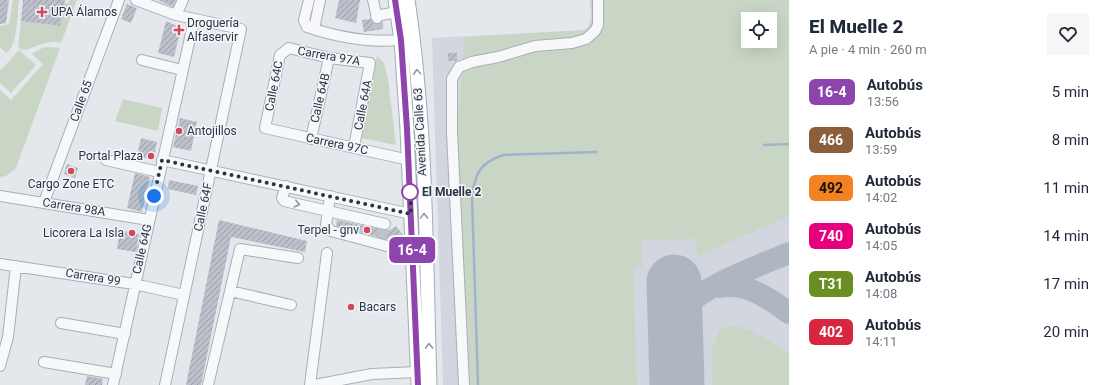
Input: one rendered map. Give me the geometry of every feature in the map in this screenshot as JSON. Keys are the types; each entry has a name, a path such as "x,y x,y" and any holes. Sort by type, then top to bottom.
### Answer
{"main road":[{"name":"Avenida Calle 63","path":"408,0 416,62 421,138 430,385"},
{"name":"Avenida Calle 63","path":"396,6 401,40 409,160 418,385"}],"street":[{"name":"Calle 65","path":"44,202 119,0"},
{"path":"136,0 194,20"},
{"path":"176,15 183,0"},
{"path":"308,0 305,24 307,27 339,36 380,35 401,40"},
{"path":"314,29 320,0"},
{"path":"373,0 376,17 396,6"},
{"path":"464,385 452,126 452,79 459,67 472,62 498,57 535,46 572,43 586,39 595,31 598,25 598,0"},
{"name":"Calle 64F","path":"165,385 241,29 194,20"},
{"name":"Calle 64G","path":"113,385 125,334 134,284 194,20"},
{"name":"Carrera 97A","path":"289,48 329,58 370,63"},
{"name":"Calle 64C","path":"265,128 280,55 289,48"},
{"name":"Calle 64B","path":"311,139 329,58"},
{"path":"142,60 182,70"},
{"name":"Calle 64A","path":"354,147 370,63"},
{"name":"Carrera 97C","path":"265,128 409,160"},
{"path":"106,160 159,172"},
{"path":"162,160 411,214"},
{"path":"286,186 282,198 284,201 362,219 384,226 389,209"},
{"name":"Carrera 98A","path":"0,196 149,220"},
{"path":"330,196 326,225 331,231 394,246 412,240"},
{"path":"362,219 365,204"},
{"path":"208,385 240,249 298,258"},
{"path":"310,385 327,253"},
{"name":"Carrera 99","path":"0,264 134,284 184,295"},
{"path":"0,366 8,337 16,266"},
{"path":"230,291 290,305"},
{"path":"60,323 125,334"},
{"path":"44,362 116,374"},
{"path":"315,385 372,374 417,372"},
{"path":"372,374 373,385"}],"shaded area":[{"path":"590,0 789,0 789,385 443,385 432,38 585,30 589,26 591,20"}],"green space":[{"path":"13,0 19,0 15,37 10,50 6,53 0,47 0,26 9,24"},
{"path":"70,0 77,0 61,43 51,42 22,50 18,47 21,21 60,26 64,3 68,3"},
{"path":"590,0 789,0 789,216 697,256 696,239 641,240 642,267 633,268 637,385 471,385 456,141 465,37 585,30 591,20"},
{"path":"44,47 60,48 16,168 6,176 0,177 0,90 11,100 43,64 32,54"},
{"path":"19,50 36,65 11,93 0,83 0,71"},
{"path":"377,56 384,63 388,79 396,145 361,138"},
{"path":"123,99 162,108 158,131 115,121"},
{"path":"730,325 753,332 789,353 789,385 712,385 712,349 719,331"}],"building":[{"path":"0,0 9,0 6,23 0,24"},
{"name":"UPA Álamos","path":"23,0 65,0 60,26 21,21"},
{"path":"158,0 176,0 173,7"},
{"path":"339,0 360,0 356,23 335,18"},
{"path":"127,4 137,8 131,23 121,19"},
{"path":"371,19 375,24 382,23 383,29 364,32 362,20"},
{"path":"166,21 181,28 174,57 158,53"},
{"path":"448,53 457,53 457,61 448,61"},
{"path":"180,118 197,122 191,151 173,147"},
{"path":"141,138 157,142 153,160 137,156"},
{"name":"Cargo Zone ETC","path":"67,164 78,168 75,178 64,174"},
{"path":"135,173 150,177 142,212 127,208"},
{"path":"169,180 198,186 196,195 168,189"},
{"path":"219,220 307,241 305,252 231,237 201,385 186,385"},
{"name":"Terpel - gnv","path":"337,220 384,230 390,230 396,226 403,235 387,239 336,226"},
{"path":"120,230 139,234 136,252 117,249"},
{"path":"87,376 103,379 102,385 85,385"}],"waterway":[{"path":"764,145 789,144"},
{"path":"478,385 472,197 477,175 484,165 503,155 596,152"}],"taxiway":[{"path":"676,341 677,324 680,314 688,304 699,295 730,278 789,253"},
{"path":"719,287 738,287 756,292 773,301 789,313"}],"runway":[{"path":"674,282 677,385"}],"tunnel":[{"path":"377,18 379,30"},
{"path":"381,239 384,228"}],"bus line":[{"name":"16-4","path":"395,0 404,68 418,385"}],"place":[{"name":"UPA Álamos","path":"42,12"},
{"name":"Droguería Alfaservir","path":"179,30"},
{"name":"Antojillos","path":"179,131"},
{"name":"Portal Plaza","path":"151,156"},
{"name":"Cargo Zone ETC","path":"71,171"},
{"name":"El Muelle 2","path":"410,192"},
{"name":"Terpel - gnv","path":"367,230"},
{"name":"Licorera La Isla","path":"132,233"},
{"name":"Bacars","path":"351,307"}],"route":[{"path":"154,196 162,160 411,214 410,187 410,192"}]}
